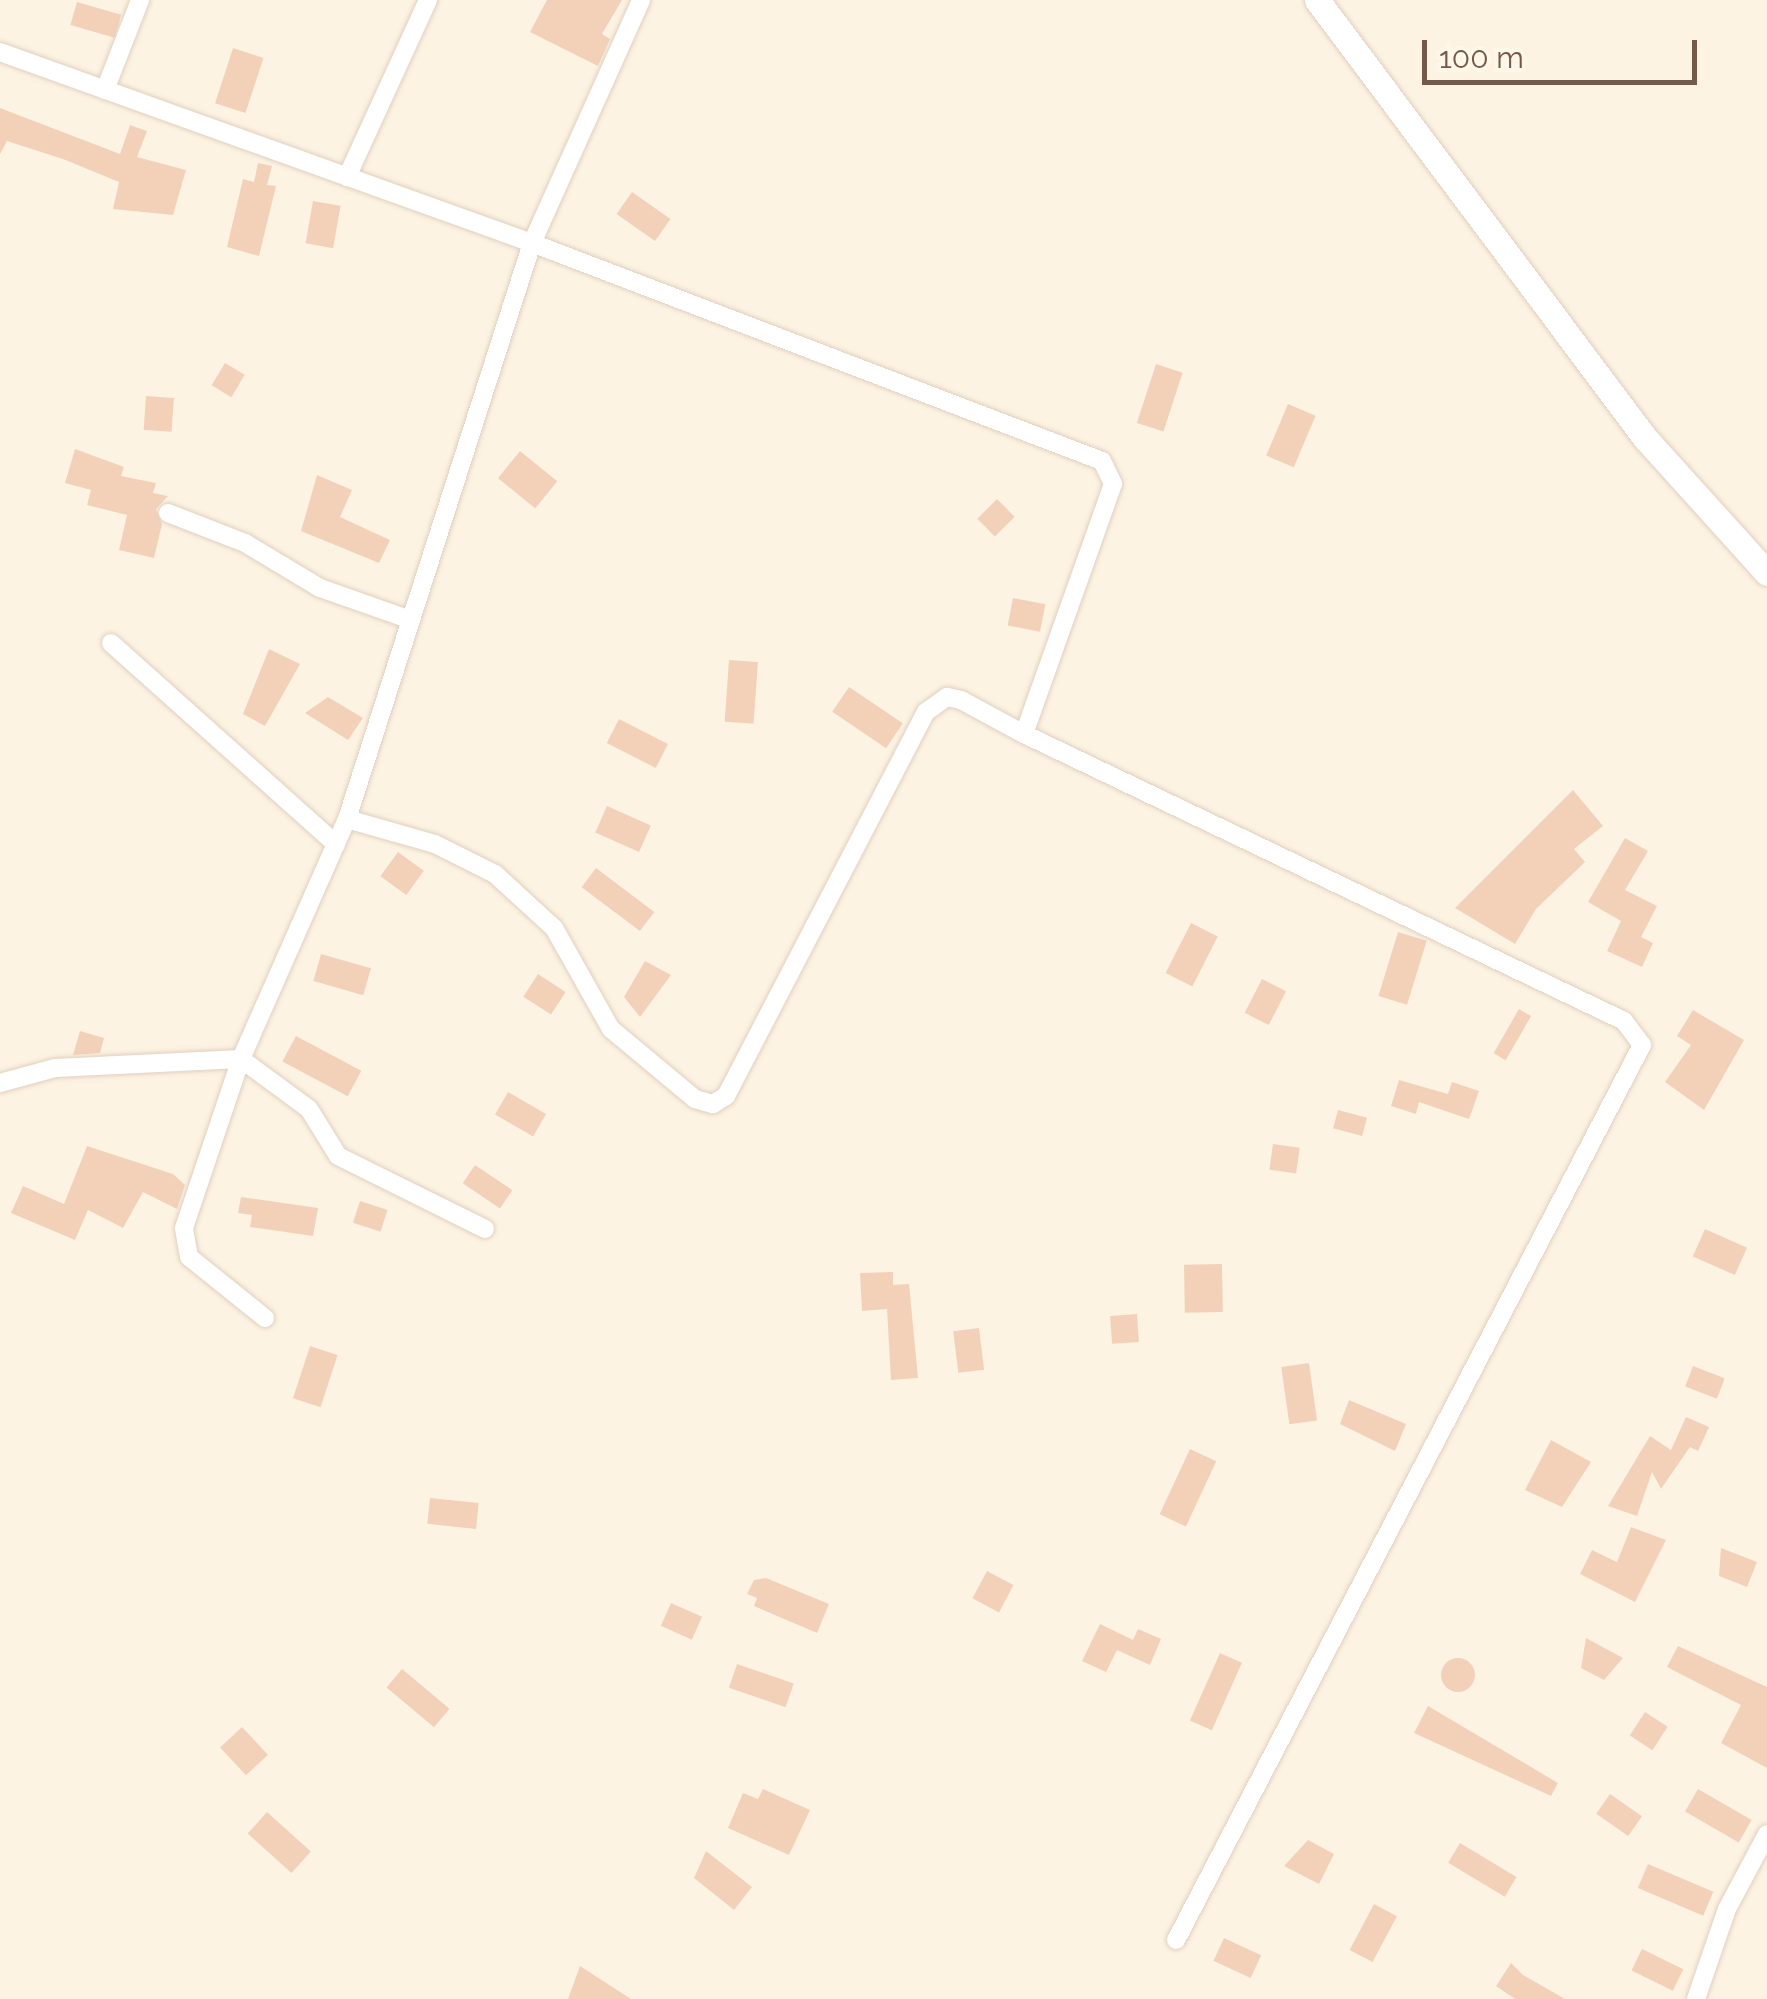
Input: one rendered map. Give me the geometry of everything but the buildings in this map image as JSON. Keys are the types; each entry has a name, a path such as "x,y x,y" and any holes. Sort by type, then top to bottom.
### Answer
{"main road":[{"path":"1316,0 1645,438 1767,572"}],"street":[{"path":"105,90 140,0"},
{"path":"347,177 428,0"},
{"path":"265,1318 189,1257 184,1243 241,1060 347,820 408,619 532,243 641,0"},
{"path":"0,52 532,243 1102,460 1113,484 1024,734"},
{"path":"168,513 245,542 320,588 408,619"},
{"path":"112,643 336,844"},
{"path":"347,820 435,844 495,874 554,928 610,1029 695,1100 713,1104 726,1096 926,712 947,698 961,700 1024,734 1624,1021 1642,1046 1176,1940"},
{"path":"0,1083 55,1068 241,1060 309,1109 338,1156 484,1229"},
{"path":"1696,1999 1727,1909 1767,1834"}]}
